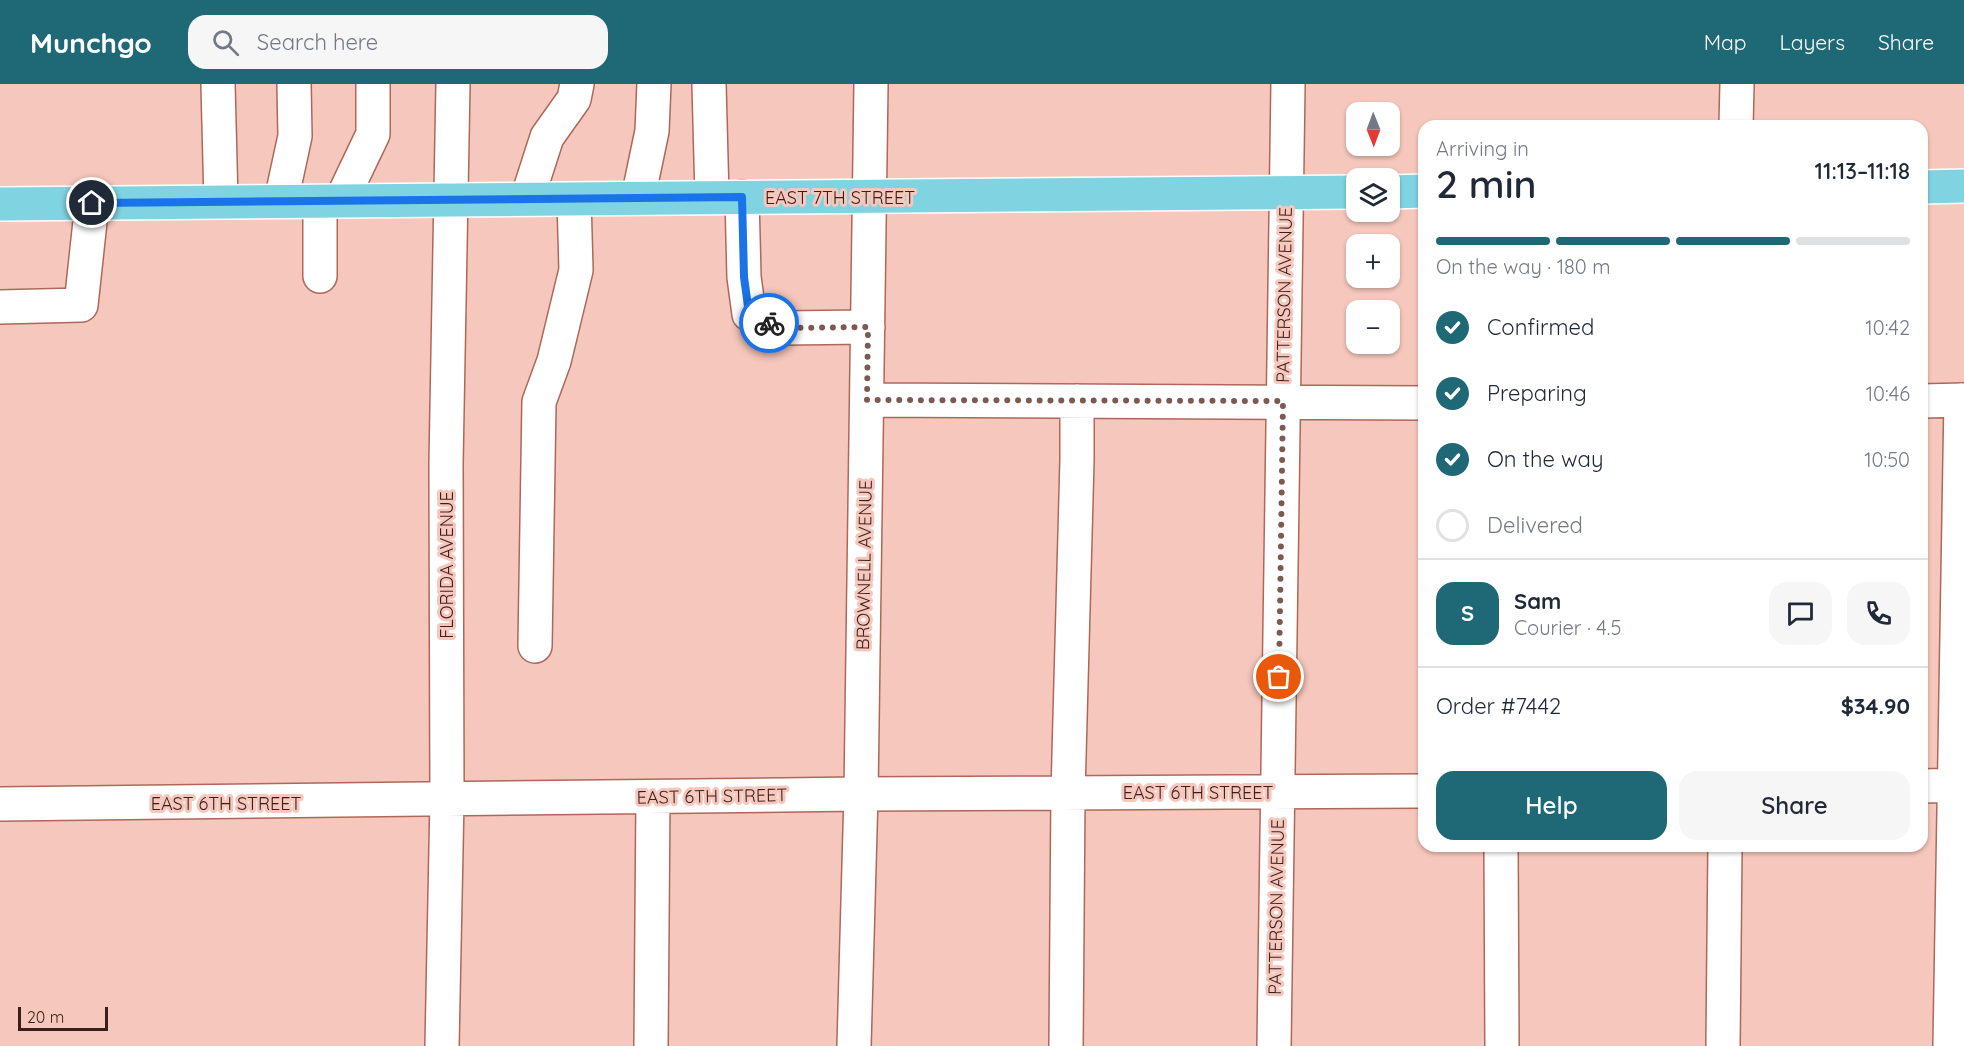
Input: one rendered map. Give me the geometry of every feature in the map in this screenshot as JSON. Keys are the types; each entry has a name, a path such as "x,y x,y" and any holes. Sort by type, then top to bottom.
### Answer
{"main road":[{"path":"1928,187 1964,186"},
{"path":"1400,192 1418,191"},
{"name":"EAST 7TH STREET","path":"0,204 1346,192"}],"street":[{"path":"218,84 221,202"},
{"path":"281,201 295,136 294,84"},
{"path":"320,276 331,201 373,134 374,84"},
{"name":"FLORIDA AVENUE","path":"442,1046 447,799 446,464 453,84"},
{"path":"527,200 547,137 574,99 577,84"},
{"path":"638,198 652,131 654,84"},
{"path":"708,84 749,314 782,328 868,327"},
{"name":"BROWNELL AVENUE","path":"854,1046 861,795 871,84"},
{"name":"PATTERSON AVENUE","path":"1274,1046 1288,84"},
{"path":"1736,120 1737,84"},
{"path":"535,646 539,402 554,361 576,270 574,199"},
{"path":"0,308 81,305 92,203"},
{"path":"867,400 1418,403"},
{"path":"1928,401 1962,400 1959,785 1950,958 1950,1046"},
{"path":"1066,1046 1068,793 1077,401"},
{"path":"1928,786 1959,785"},
{"name":"EAST 6TH STREET","path":"0,804 1418,791"},
{"path":"651,1046 653,797"},
{"path":"1501,852 1502,1046"},
{"path":"1723,1046 1725,852"}],"way so far":[{"path":"769,323 782,328 868,327 867,400 1283,401 1279,677"}],"route":[{"path":"92,203 742,197 744,277 749,314 769,323"}]}
